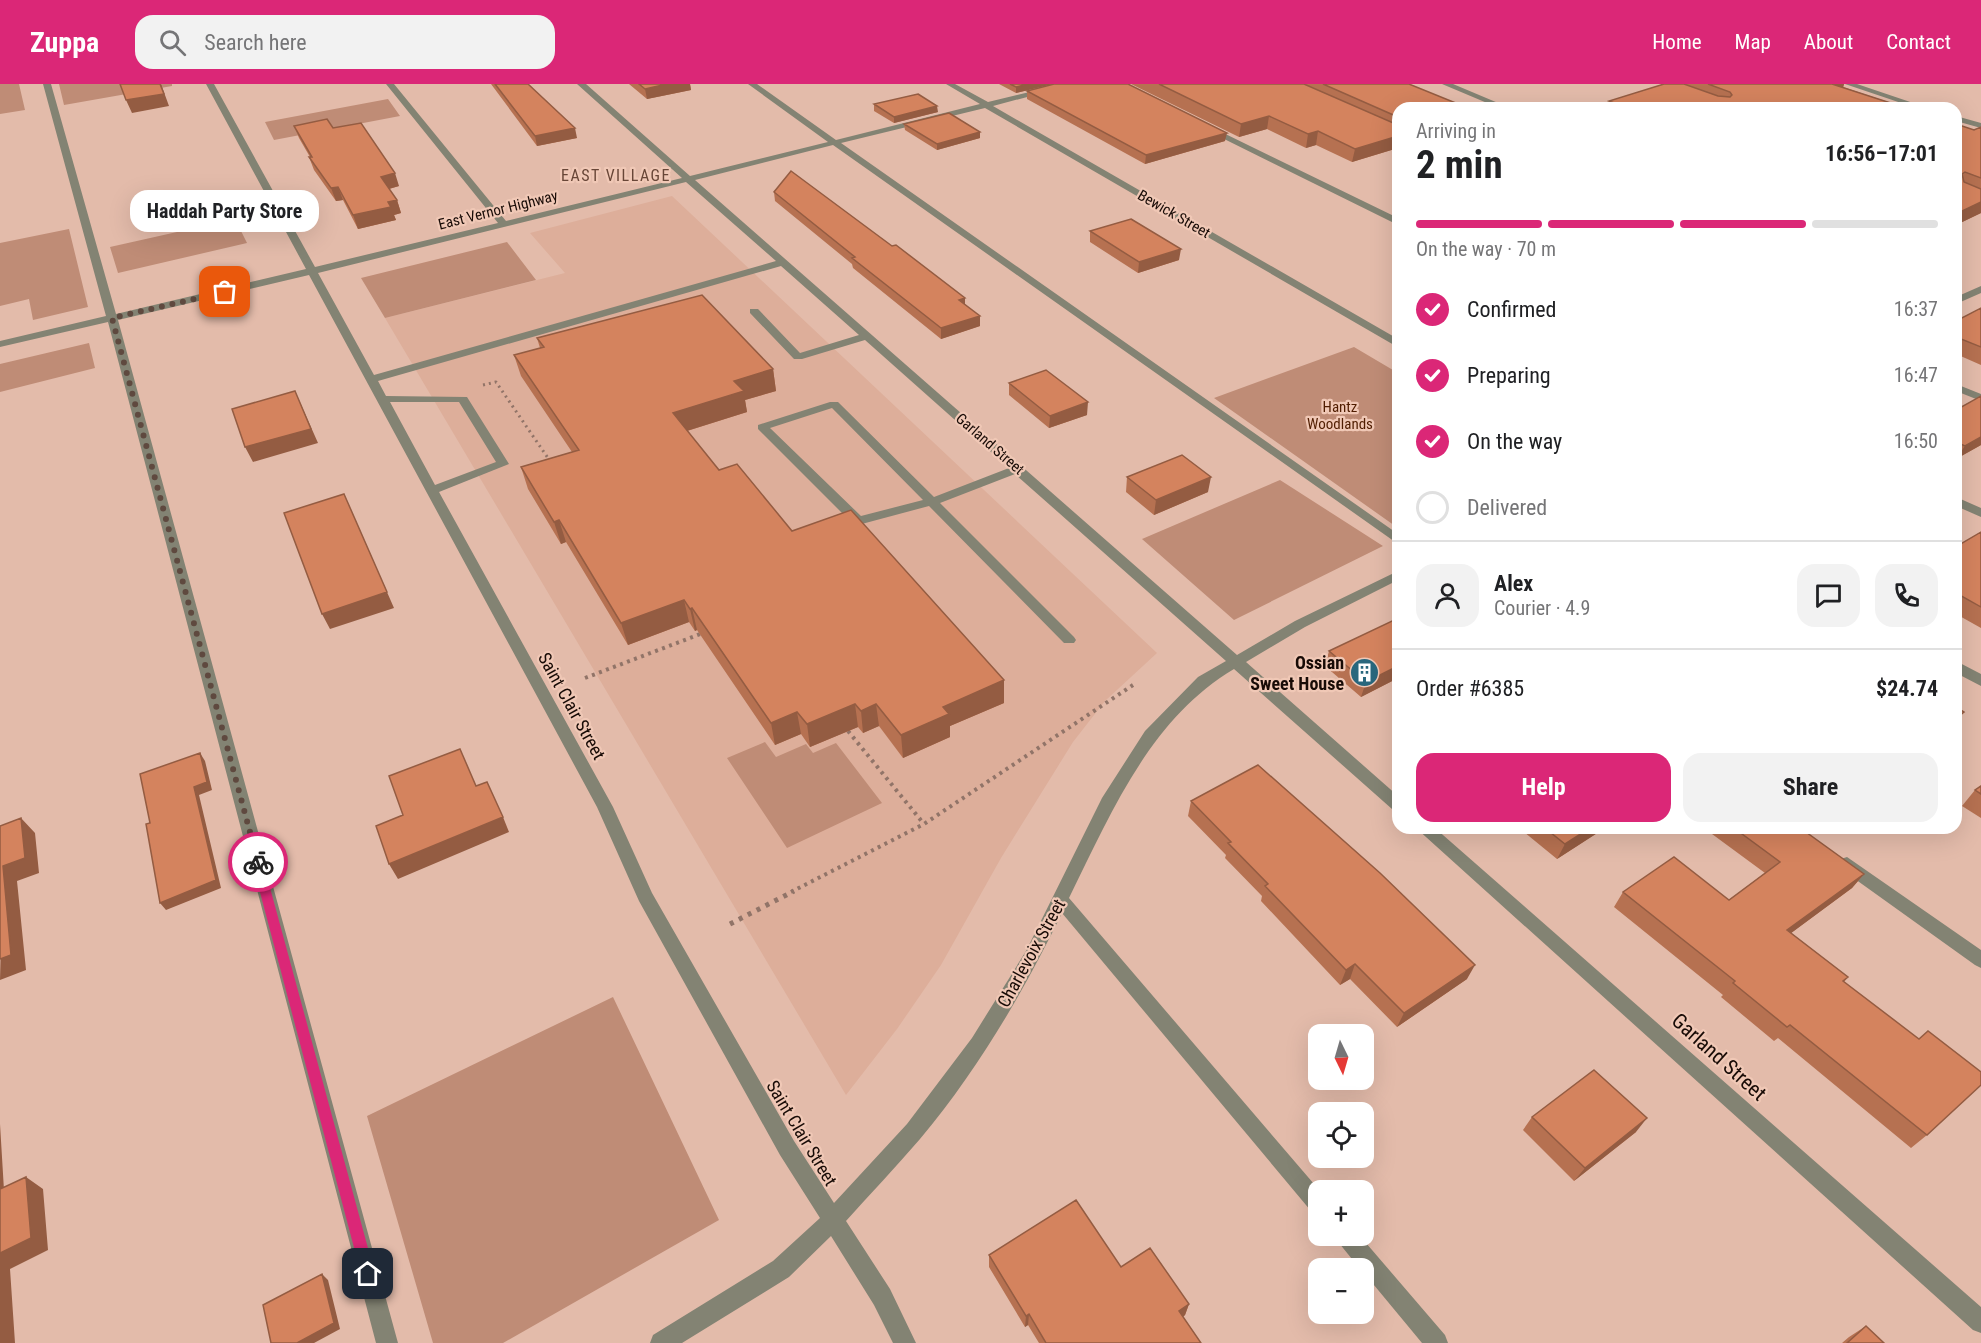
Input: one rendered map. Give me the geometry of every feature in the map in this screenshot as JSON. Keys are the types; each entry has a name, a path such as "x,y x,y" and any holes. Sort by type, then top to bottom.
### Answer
{"street":[{"path":"46,84 112,318 387,1343"},
{"name":"Saint Clair Street","path":"210,84 605,807 645,897 787,1148 882,1297 905,1343"},
{"path":"390,84 504,224"},
{"name":"Garland Street","path":"581,84 1392,800"},
{"path":"752,84 1392,536"},
{"name":"Bewick Street","path":"950,84 1392,340"},
{"name":"East Vernor Highway","path":"0,344 312,271 1072,84"},
{"path":"1446,84 1491,102"},
{"path":"1849,84 1905,102"},
{"path":"1962,120 1981,126"},
{"path":"1195,121 1392,219"},
{"path":"372,379 783,262"},
{"path":"1962,289 1978,293"},
{"path":"1962,299 1978,293"},
{"path":"754,311 798,357 867,336"},
{"path":"1962,390 1981,398"},
{"path":"382,399 463,399 503,464 432,490"},
{"path":"1018,469 932,502 858,521 762,428 834,404 932,502 1068,640"},
{"path":"1962,504 1981,513"},
{"name":"Charlevoix Street","path":"661,1343 781,1269 833,1220 914,1131 979,1044 1032,956 1108,802 1150,735 1203,681 1300,624 1392,578"},
{"path":"1962,670 1981,681"},
{"name":"Garland Street","path":"1431,834 1981,1322"},
{"path":"1835,856 1981,960"},
{"path":"1060,899 1308,1192"},
{"path":"1355,1246 1437,1343"}],"path":[{"path":"585,678 706,632"},
{"path":"730,924 924,824 1133,685"},
{"path":"848,731 924,824"}],"shaded area":[{"path":"672,196 1157,653 1105,701 1073,742 1001,858 941,965 897,1029 846,1095 385,318 565,273 530,233"}],"green space":[{"path":"0,84 19,84 25,110 0,114"},
{"path":"59,84 172,84 172,86 64,105"},
{"path":"388,99 400,116 274,140 265,122"},
{"path":"235,219 247,243 118,273 110,247"},
{"path":"69,229 88,307 33,320 29,299 0,306 0,243"},
{"path":"507,242 536,280 385,318 361,278"},
{"path":"89,343 95,368 0,392 0,364"},
{"name":"Hantz Woodlands","path":"1354,347 1392,369 1392,524 1214,398"},
{"path":"1280,480 1383,546 1234,620 1142,539"},
{"path":"765,742 776,757 806,744 813,753 836,743 882,803 787,848 727,758"},
{"path":"613,997 719,1220 503,1343 433,1343 367,1116"}],"building":[{"path":"120,84 160,84 164,94 126,100"},
{"path":"495,84 528,84 575,128 535,136"},
{"path":"639,84 667,84 645,89"},
{"path":"1010,84 1028,84 1016,87"},
{"path":"1054,84 1128,84 1227,133 1146,155 1027,91"},
{"path":"1159,84 1304,84 1392,122 1392,138 1355,149 1318,131 1308,134 1269,116 1241,124"},
{"path":"1323,84 1409,84 1453,102 1392,102 1392,114"},
{"path":"1664,84 1684,84 1718,96 1730,97 1732,95 1730,92 1708,84 1832,84 1888,102 1612,102 1609,101"},
{"path":"918,94 937,106 894,117 874,104"},
{"path":"949,113 980,132 937,144 904,124"},
{"path":"327,119 333,128 361,123 395,173 381,177 397,200 388,202 391,207 353,215 338,187 331,188 309,157 312,157 294,126"},
{"path":"1962,126 1974,130 1981,127 1981,178 1965,172 1962,174"},
{"path":"791,171 892,246 896,245 965,298 959,300 980,316 941,328 852,258 855,257 774,192"},
{"path":"1962,174 1964,182 1981,189 1981,202 1962,211"},
{"path":"1131,219 1181,249 1139,262 1090,231"},
{"path":"702,295 773,369 734,381 744,391 673,413 719,470 737,464 792,531 851,510 1004,680 943,707 949,714 901,735 876,704 861,711 855,704 807,724 797,712 771,723 692,608 690,609 684,600 621,623 559,520 554,522 521,467 579,450 514,355 544,347 537,338"},
{"path":"1981,308 1981,347 1962,339 1962,318"},
{"path":"1046,370 1088,402 1050,416 1009,383"},
{"path":"295,391 311,429 245,447 232,409"},
{"path":"1981,396 1981,437 1965,446 1962,445 1962,407"},
{"path":"1182,455 1211,477 1156,500 1127,477"},
{"path":"344,494 387,592 322,614 284,513"},
{"path":"1981,532 1981,607 1962,596 1962,543"},
{"path":"1392,621 1392,669 1366,682 1329,651"},
{"path":"460,749 476,786 487,782 503,817 389,864 376,826 403,815 389,776"},
{"path":"200,753 207,782 194,787 216,880 160,903 146,824 150,823 140,774"},
{"path":"1258,765 1380,873 1475,965 1404,1013 1355,964 1346,970 1265,886 1268,884 1191,801"},
{"path":"1981,786 1981,794 1975,790"},
{"path":"21,818 25,858 3,866 11,955 0,959 0,826"},
{"path":"1552,834 1581,834 1565,844"},
{"path":"1742,834 1809,834 1864,874 1787,930 1848,977 1843,981 1919,1039 1928,1031 1981,1072 1981,1085 1927,1135 1790,1025 1787,1027 1733,983 1735,981 1623,892 1674,857 1729,900 1780,862"},
{"path":"1594,1070 1647,1118 1585,1168 1532,1117"},
{"path":"26,1177 31,1238 0,1253 0,1189"},
{"path":"1076,1200 1121,1267 1150,1248 1189,1304 1179,1311 1201,1343 1046,1343 1029,1314 1026,1316 989,1255"},
{"path":"322,1274 334,1323 297,1343 271,1343 263,1305"},
{"path":"1866,1326 1884,1343 1847,1343"}],"way so far":[{"path":"225,292 112,318 258,862"}],"place":[{"name":"Haddah Party Store","path":"225,292"},
{"name":"Ossian Sweet House","path":"1365,672"}],"district":[{"name":"EAST VILLAGE","path":"616,175"}],"route":[{"path":"258,862 368,1274"}]}
